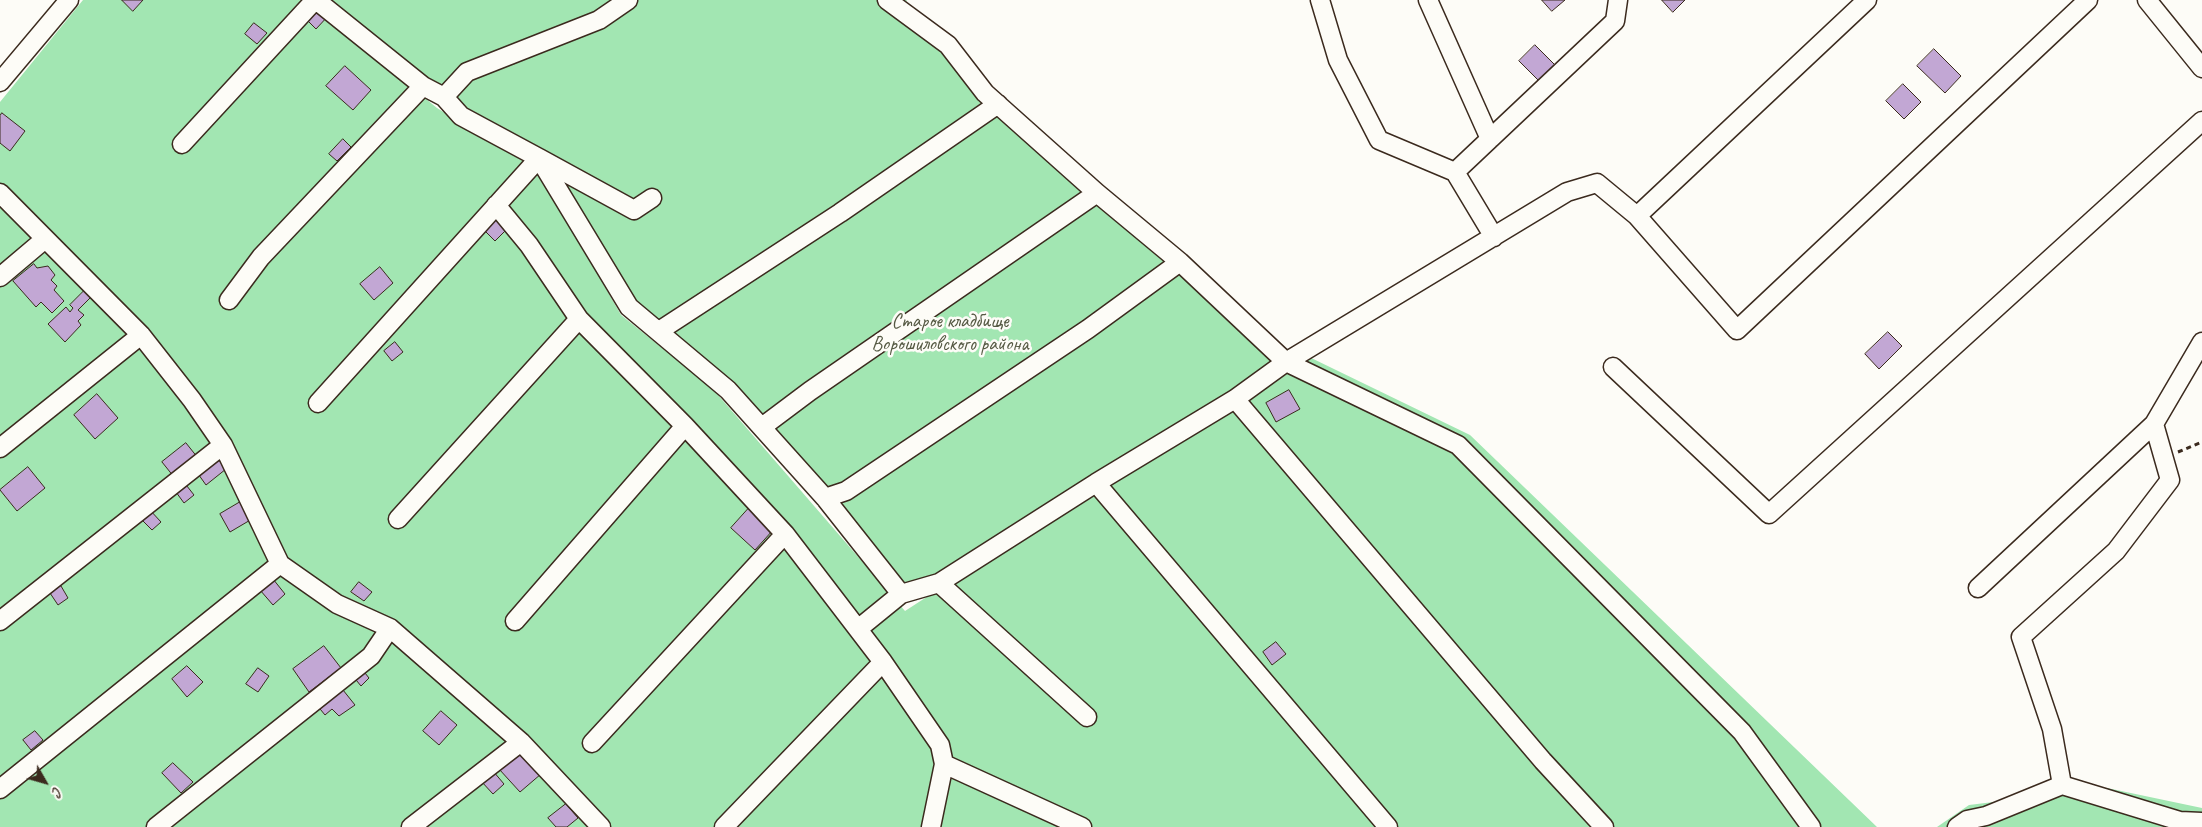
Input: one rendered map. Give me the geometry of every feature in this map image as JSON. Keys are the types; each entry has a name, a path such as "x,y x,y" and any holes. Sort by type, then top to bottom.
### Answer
{"street":[{"path":"0,82 69,0"},
{"path":"182,144 316,0 423,86 444,97 461,116 634,210 652,198"},
{"path":"444,97 467,72 599,20 628,0"},
{"path":"887,0 948,44 985,93 1097,193 1180,262 1286,362 1458,445 1742,732 1811,827"},
{"path":"1320,0 1338,60 1379,140 1454,172 1494,237"},
{"path":"1428,0 1490,139"},
{"path":"1454,172 1615,20 1618,0"},
{"path":"1637,216 1867,0"},
{"path":"858,628 901,594 939,584 1096,483 1234,399 1286,362 1567,192 1596,183 1637,216 1737,330 2088,0"},
{"path":"2147,0 2202,68"},
{"path":"229,300 262,257 423,86"},
{"path":"659,331 840,212 998,104"},
{"path":"1613,367 1769,514 2202,121"},
{"path":"318,403 539,158"},
{"path":"539,158 629,307 728,390 825,498 901,594"},
{"path":"0,193 140,335 192,400 222,445 280,564 337,604 390,628 521,742 601,827"},
{"path":"762,427 810,391 1097,193"},
{"path":"496,205 529,245 579,318 685,426 785,534 883,662 940,745 944,764 931,827"},
{"path":"0,277 45,239"},
{"path":"825,498 846,491 1088,329 1180,262"},
{"path":"398,519 579,318"},
{"path":"0,448 140,335"},
{"path":"1978,588 2154,424 2202,342"},
{"path":"1234,399 1537,753 1604,827"},
{"path":"2062,785 2052,729 2021,636 2116,552 2170,480 2154,424"},
{"path":"515,621 685,426"},
{"path":"0,620 222,445"},
{"path":"1096,483 1388,827"},
{"path":"592,743 785,534"},
{"path":"0,789 280,564"},
{"path":"939,584 1087,717"},
{"path":"156,827 371,656 390,628"},
{"path":"724,827 883,662"},
{"path":"411,827 521,742"},
{"path":"944,764 1082,827"},
{"path":"1957,827 1967,820 1990,822 2062,785 2181,824 2202,822"}],"path":[{"path":"2164,458 2202,442"}],"green space":[{"path":"83,0 305,0 437,108 539,171 621,315 712,388 905,611 1303,354 1470,435 1877,827 0,827 0,102"},
{"name":"Старое кладбище Ворошиловского района","path":"316,0 907,0 899,13 945,47 1283,362 936,580 904,588 728,385 633,307 544,156 462,113"},
{"path":"2107,788 2202,808 2202,827 1937,827 1969,805"}],"building":[{"path":"122,0 143,0 133,11"},
{"path":"1542,0 1565,0 1552,11"},
{"path":"1662,0 1685,0 1673,12"},
{"path":"317,5 329,15 316,29 305,18"},
{"path":"254,23 267,33 257,44 245,34"},
{"path":"1535,45 1557,67 1541,83 1519,61"},
{"path":"1934,49 1961,76 1945,93 1917,66"},
{"path":"345,66 371,90 353,110 326,86"},
{"path":"1903,84 1921,102 1904,119 1886,101"},
{"path":"2,113 25,131 10,151 0,143 0,116"},
{"path":"343,139 351,147 337,161 329,154"},
{"path":"493,216 507,229 495,241 482,228"},
{"path":"34,264 37,268 48,266 55,275 51,280 57,286 54,290 64,301 52,313 41,302 36,307 13,281"},
{"path":"380,267 393,283 374,300 360,284"},
{"path":"86,289 92,296 78,310 84,315 78,321 81,325 65,342 48,324 66,307 70,312 73,308 70,305"},
{"path":"1888,332 1902,346 1879,369 1865,354"},
{"path":"395,342 403,352 392,361 384,351"},
{"path":"1289,390 1300,409 1276,422 1266,403"},
{"path":"97,394 118,418 95,439 74,415"},
{"path":"186,443 198,458 174,477 162,462"},
{"path":"215,455 226,469 206,485 196,471"},
{"path":"28,467 45,488 17,511 0,490"},
{"path":"183,481 194,495 184,503 173,488"},
{"path":"242,501 252,519 230,532 220,514"},
{"path":"749,508 773,530 755,550 731,528"},
{"path":"149,509 161,522 152,530 139,517"},
{"path":"273,579 285,594 273,605 260,590"},
{"path":"359,582 372,592 364,601 351,592"},
{"path":"61,586 68,598 58,605 50,593"},
{"path":"1276,642 1286,654 1272,665 1263,652"},
{"path":"324,646 341,668 309,692 293,669"},
{"path":"187,666 203,682 187,697 172,679"},
{"path":"258,668 269,676 258,692 246,684"},
{"path":"361,668 369,678 361,686 352,675"},
{"path":"343,690 355,705 339,716 332,709 325,715 316,704 331,698"},
{"path":"441,711 457,725 439,745 423,731"},
{"path":"35,731 43,740 31,750 23,740"},
{"path":"521,752 541,774 520,792 499,769"},
{"path":"173,763 193,782 181,793 162,773"},
{"path":"493,771 504,784 493,794 481,781"},
{"path":"566,804 578,818 567,827 556,827 548,818"}]}
